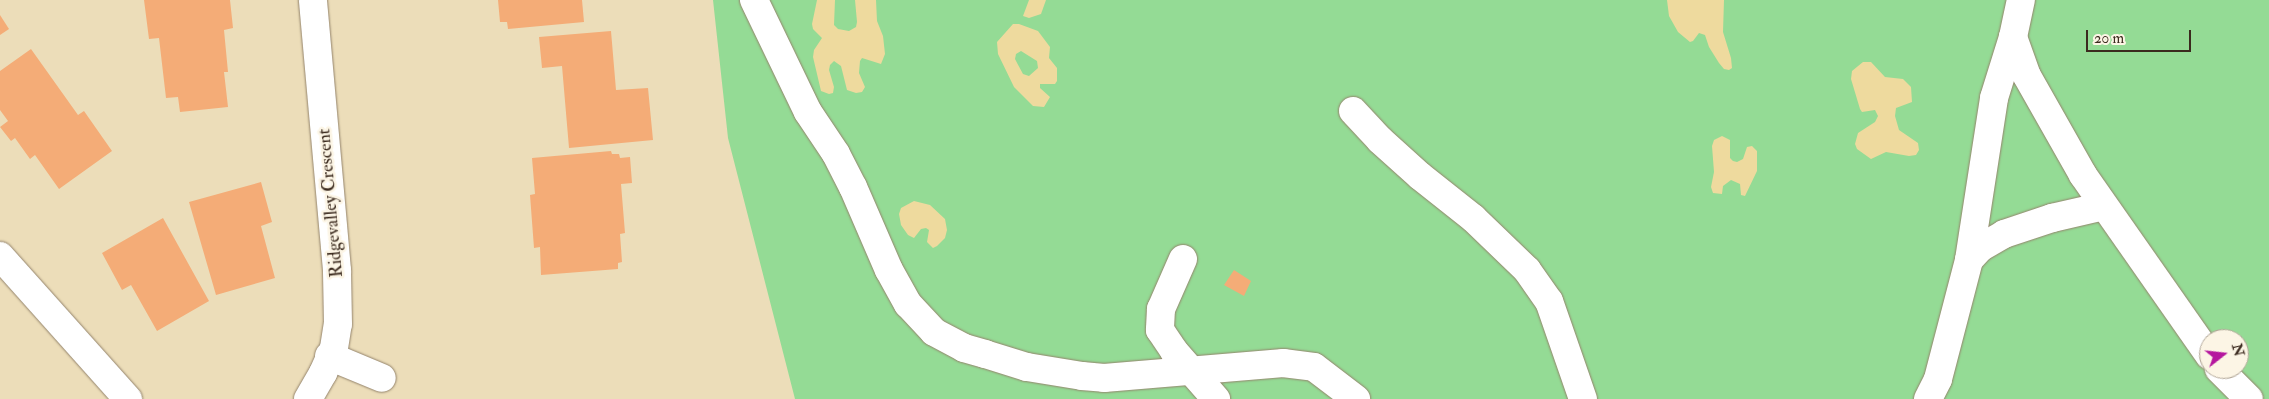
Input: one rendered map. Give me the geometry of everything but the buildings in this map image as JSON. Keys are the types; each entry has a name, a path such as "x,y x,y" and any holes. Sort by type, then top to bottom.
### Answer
{"street":[{"name":"Ridgevalley Crescent","path":"308,399 323,374 334,348 338,324 337,270 313,0"},
{"path":"754,0 808,112 836,154 853,186 889,270 908,304 934,332 964,348 1027,367 1081,388 1104,378 1283,363 1314,367 1356,399"},
{"path":"1928,399 1938,379 1970,260 1994,98 2013,37 2021,0"},
{"path":"2013,37 2027,76 2083,175 2199,341"},
{"path":"1353,111 1387,146 1420,176 1473,218 1527,270 1549,301 1583,399"},
{"path":"1970,260 1980,248 2004,234 2052,218 2104,206"},
{"path":"0,256 128,399"},
{"path":"1183,259 1161,309 1160,330 1216,399"},
{"path":"329,356 382,378"},
{"path":"2229,379 2249,399"}],"green space":[{"path":"713,0 2269,0 2269,399 795,399 728,138"}],"sand":[{"path":"817,0 835,0 834,25 838,29 849,31 856,27 857,22 855,0 876,0 877,21 883,36 885,54 881,64 862,58 860,61 859,73 865,87 862,92 856,93 847,90 841,66 834,61 830,65 829,70 834,87 833,93 829,94 821,91 813,57 814,50 822,38 813,29 812,24"},
{"path":"1029,0 1046,0 1041,14 1029,18 1023,16"},
{"path":"1667,0 1724,0 1723,32 1732,68 1729,70 1724,69 1719,63 1709,47 1705,35 1699,33 1690,42 1678,32 1669,16"},
{"path":"1013,24 1019,24 1038,31 1050,47 1049,58 1057,68 1057,81 1055,84 1040,84 1040,88 1050,97 1044,107 1033,106 1014,87 998,54 997,42","holes":["1021,51 1037,61 1038,68 1029,76 1023,74 1015,59 1016,54"]},
{"path":"1863,62 1871,62 1885,77 1903,79 1911,87 1912,102 1896,108 1895,116 1899,130 1918,143 1919,150 1916,155 1909,156 1886,152 1871,159 1857,149 1855,144 1858,133 1875,122 1878,116 1875,110 1862,112 1851,79 1852,71"},
{"path":"1722,136 1730,140 1730,158 1733,161 1737,162 1743,159 1747,147 1752,146 1757,151 1757,171 1745,196 1741,195 1740,184 1731,180 1723,186 1722,194 1713,193 1711,187 1714,172 1712,146 1714,140"},
{"path":"914,201 930,205 945,219 947,230 945,238 933,248 927,242 929,230 926,228 921,229 914,238 908,235 901,225 899,214 901,208"}]}
